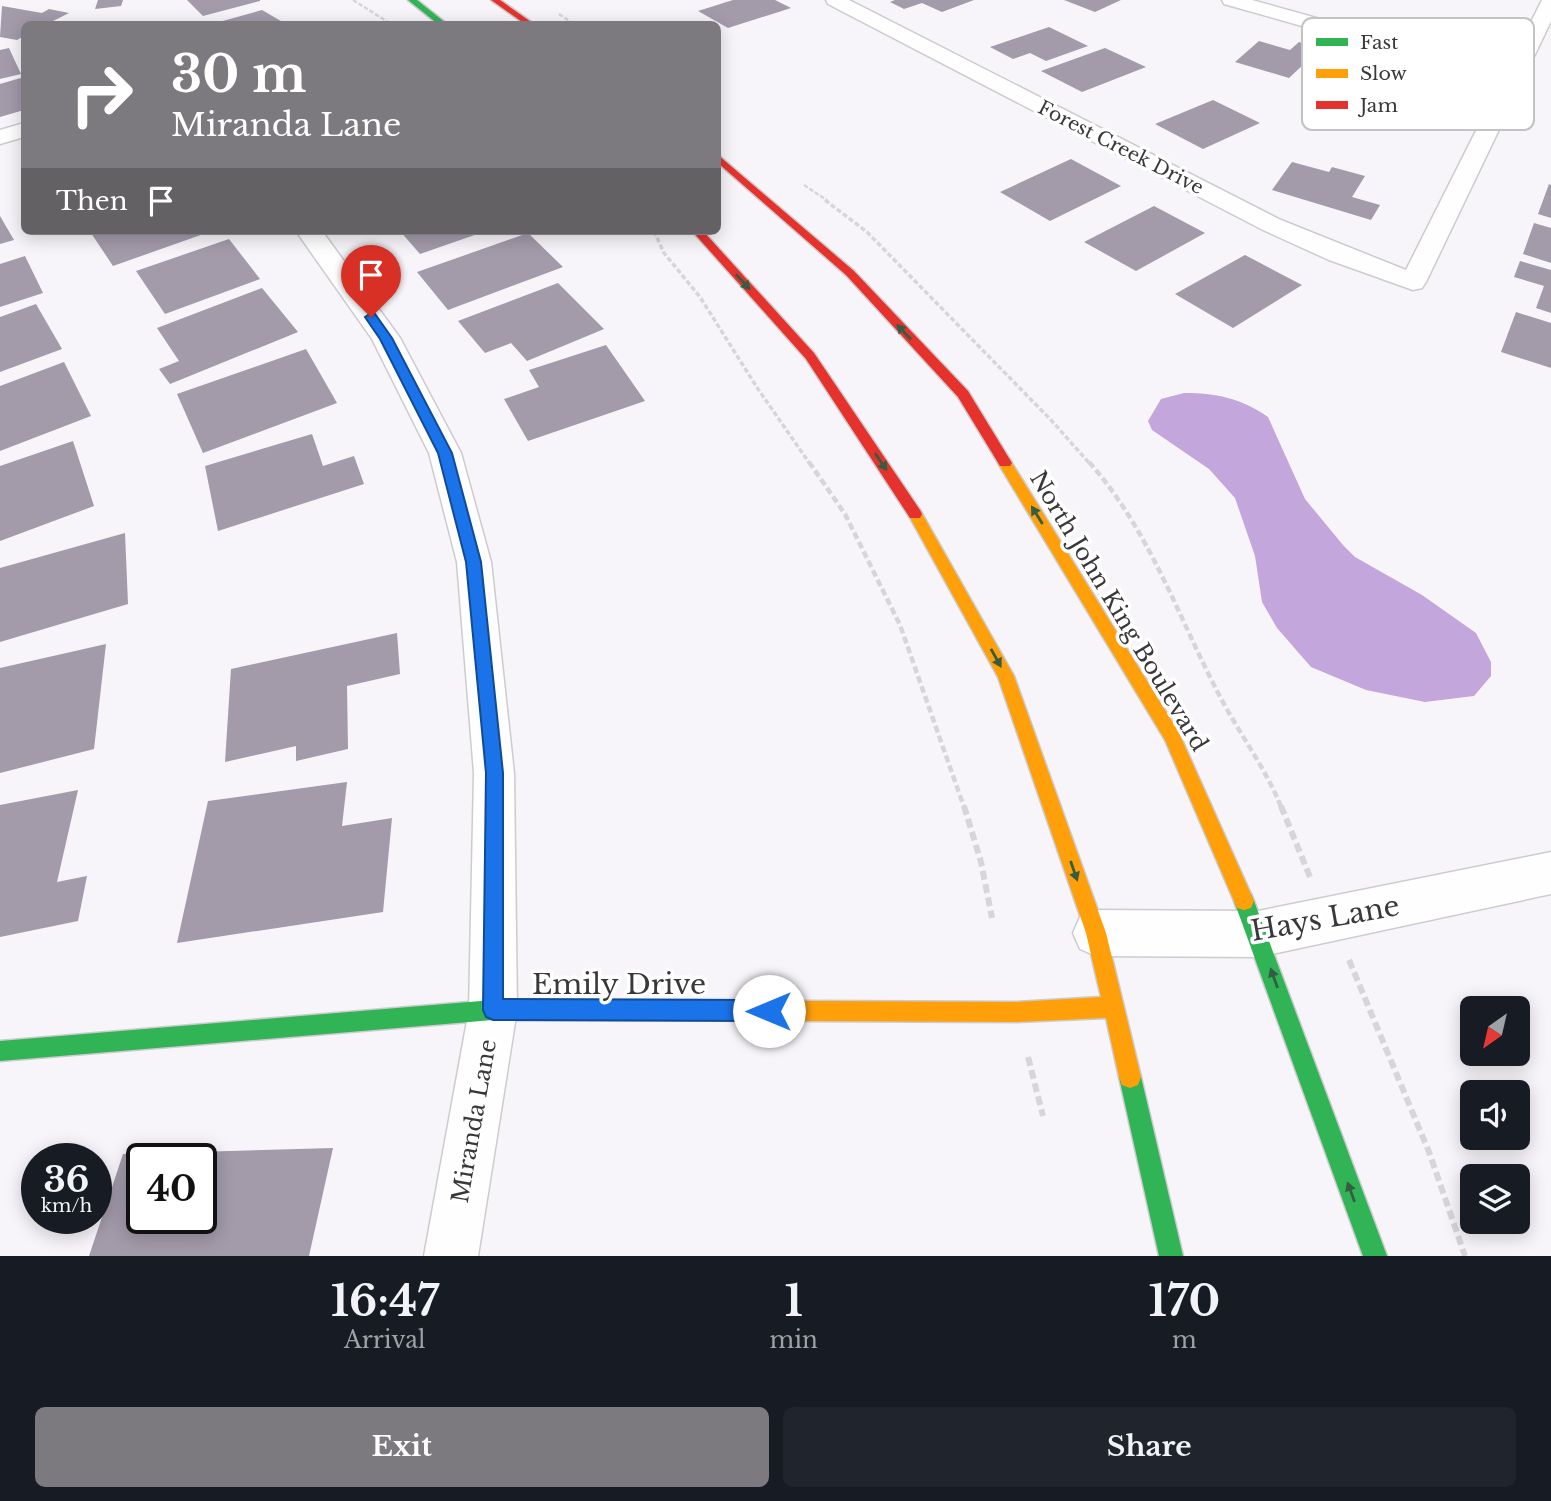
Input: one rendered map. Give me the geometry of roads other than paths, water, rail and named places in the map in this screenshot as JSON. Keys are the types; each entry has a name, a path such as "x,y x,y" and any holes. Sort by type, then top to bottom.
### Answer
{"main road":[{"path":"412,0 439,21"},
{"path":"495,0 526,21"},
{"name":"North John King Boulevard","path":"721,161 849,273 963,394 1172,736 1258,934 1375,1256"},
{"path":"701,235 810,356 917,517 1006,676 1096,933 1171,1256"},
{"name":"Emily Drive","path":"0,1051 493,1010 1016,1012 1113,1007"}],"street":[{"name":"Forest Creek Drive","path":"835,0 1272,225 1338,254 1413,282 1488,130"},
{"path":"1231,0 1302,20"},
{"path":"1534,35 1551,1"},
{"path":"0,137 21,131"},
{"name":"Miranda Lane","path":"312,235 386,338 445,453 474,562 494,773 493,1010 450,1256"},
{"name":"Hays Lane","path":"1096,933 1258,934 1551,873"}]}
